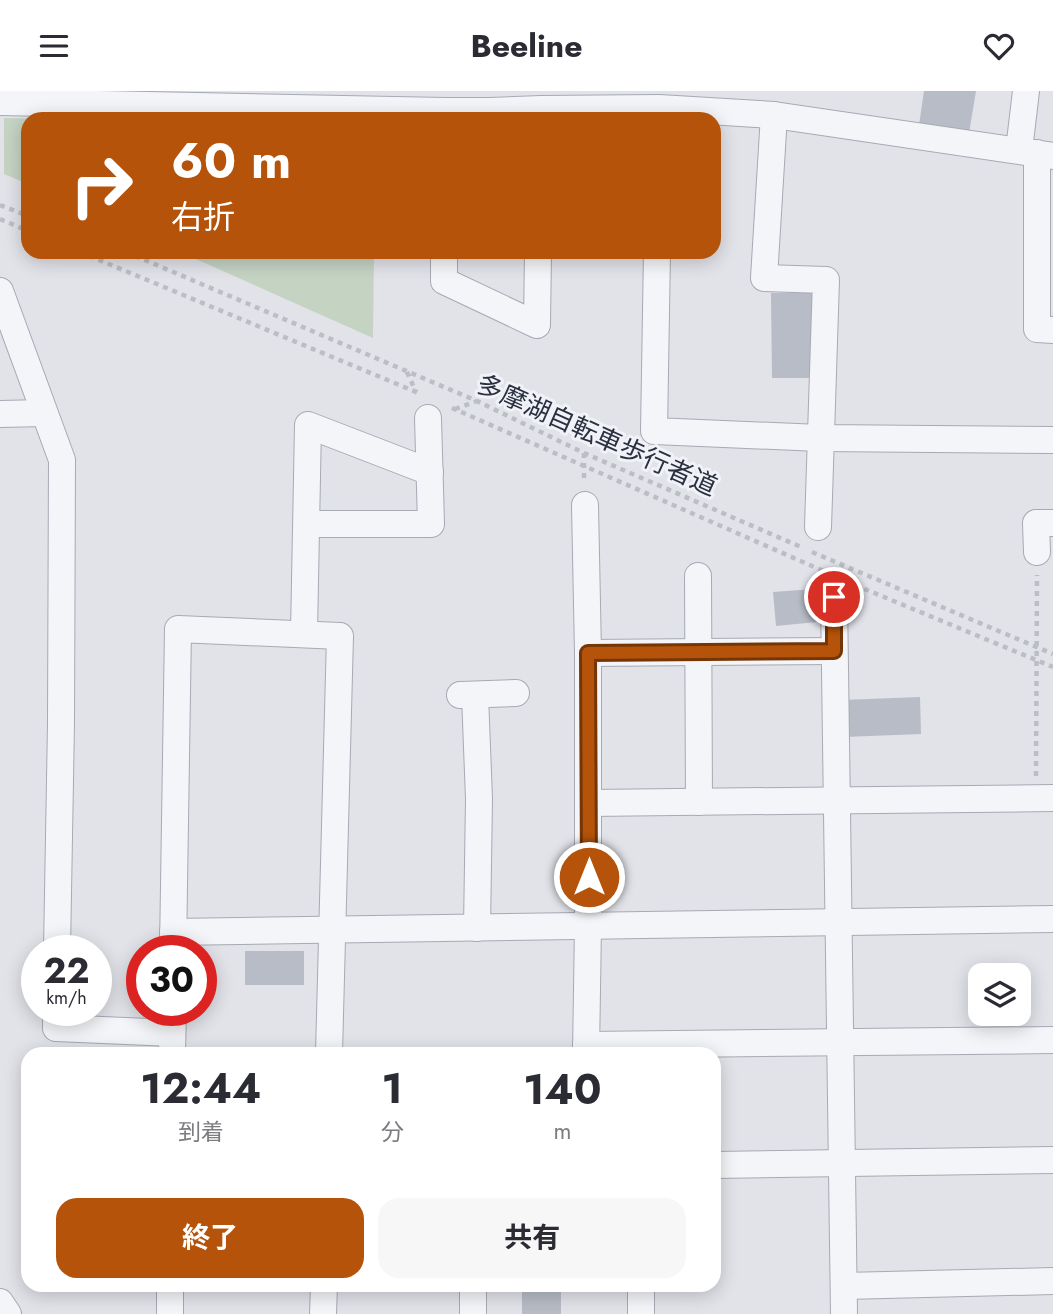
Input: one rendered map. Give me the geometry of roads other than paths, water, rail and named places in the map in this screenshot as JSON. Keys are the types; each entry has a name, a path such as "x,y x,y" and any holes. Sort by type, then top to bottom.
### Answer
{"street":[{"path":"1026,91 1036,153 1037,329 1053,330"},
{"path":"0,102 163,98 395,112"},
{"path":"478,112 506,112"},
{"path":"721,115 774,115 1036,153"},
{"path":"774,115 764,278 826,280 818,527"},
{"path":"444,259 444,281 537,325 538,259"},
{"path":"657,259 654,431 820,438 1053,440"},
{"path":"0,291 62,460 57,935"},
{"path":"0,414 44,413"},
{"path":"307,524 431,523 428,418"},
{"path":"304,633 308,425 430,473"},
{"path":"585,505 589,803 586,1047"},
{"path":"1037,552 1036,523 1053,523"},
{"path":"698,576 699,802"},
{"path":"839,588 834,651 844,1314"},
{"path":"173,935 178,629 340,636 329,1047"},
{"path":"588,653 834,651"},
{"path":"477,928 479,799 467,695 516,693"},
{"path":"589,803 1044,798"},
{"path":"217,938 331,930 1053,919"},
{"path":"56,1026 172,1032"},
{"path":"671,1047 1053,1040"},
{"path":"721,1165 1053,1160"},
{"path":"844,1286 1053,1281"},
{"path":"170,1292 170,1314"},
{"path":"323,1314 324,1292"},
{"path":"472,1314 473,1292"},
{"path":"0,1302 8,1314"}]}
